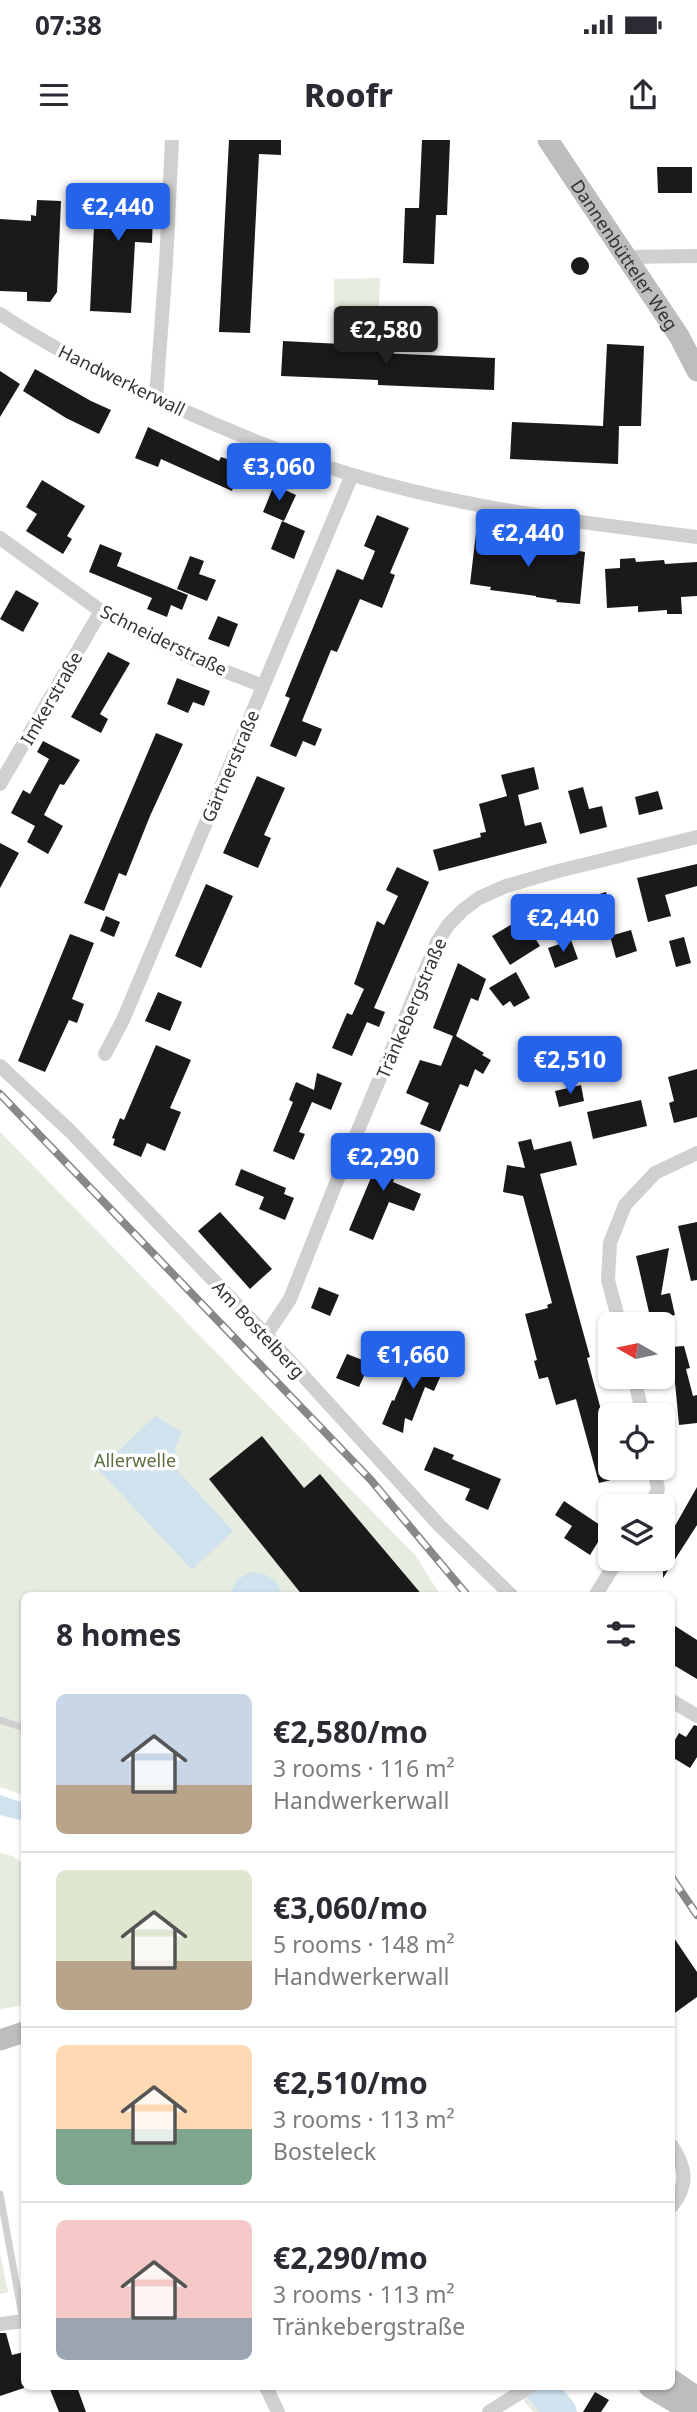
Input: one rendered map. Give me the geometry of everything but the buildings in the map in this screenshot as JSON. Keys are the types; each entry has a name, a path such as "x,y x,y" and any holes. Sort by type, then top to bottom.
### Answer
{"street":[{"path":"156,398 172,140"},
{"name":"Dannenbütteler Weg","path":"548,140 679,336 697,371"},
{"path":"627,257 697,256"},
{"name":"Handwerkerwall","path":"0,314 122,383 249,440 352,475 410,491 539,515 697,537"},
{"name":"Gärtnerstraße","path":"104,1054 122,1020 352,475"},
{"name":"Schneiderstraße","path":"0,538 101,611 198,661 264,686"},
{"name":"Imkerstraße","path":"0,785 101,611"},
{"name":"Tränkebergstraße","path":"266,1335 290,1298 437,942 449,923 478,898 506,886 697,837"},
{"name":"Am Bostelberg","path":"0,1066 70,1131 266,1335 440,1526 508,1592"},
{"path":"617,1312 608,1280 610,1243 625,1205 655,1173 697,1153"},
{"path":"597,1592 611,1571"},
{"path":"675,1704 697,1716"},
{"path":"0,2040 21,2033"},
{"path":"675,2152 685,2171 685,2182 675,2202"},
{"path":"0,2324 21,2321"},
{"path":"675,2382 697,2397"},
{"path":"267,2390 278,2412"},
{"path":"489,2412 520,2390"},
{"path":"654,2390 691,2412"}],"lane":[{"path":"0,1720 21,1727"},
{"path":"0,2194 21,2305"}],"green space":[{"path":"380,278 378,330 334,330 334,279"},
{"name":"Allerwelle","path":"0,1132 415,1555 438,1592 21,1592 21,1794 0,1787"},
{"path":"0,1853 21,1862 21,2006 0,2009"},
{"path":"0,2253 8,2292 0,2294"},
{"path":"515,2390 557,2390 578,2412 533,2412"}],"water":[{"path":"155,1416 182,1432 175,1448 178,1471 233,1531 192,1570 99,1470"},
{"path":"251,1572 262,1574 272,1578 281,1592 230,1592 238,1579"},
{"path":"0,1795 21,1802 21,1820 0,1815"}],"waterway":[{"path":"542,2390 560,2412"}],"railway":[{"path":"0,1094 370,1479 465,1592"},
{"path":"675,1882 697,1915"}]}
